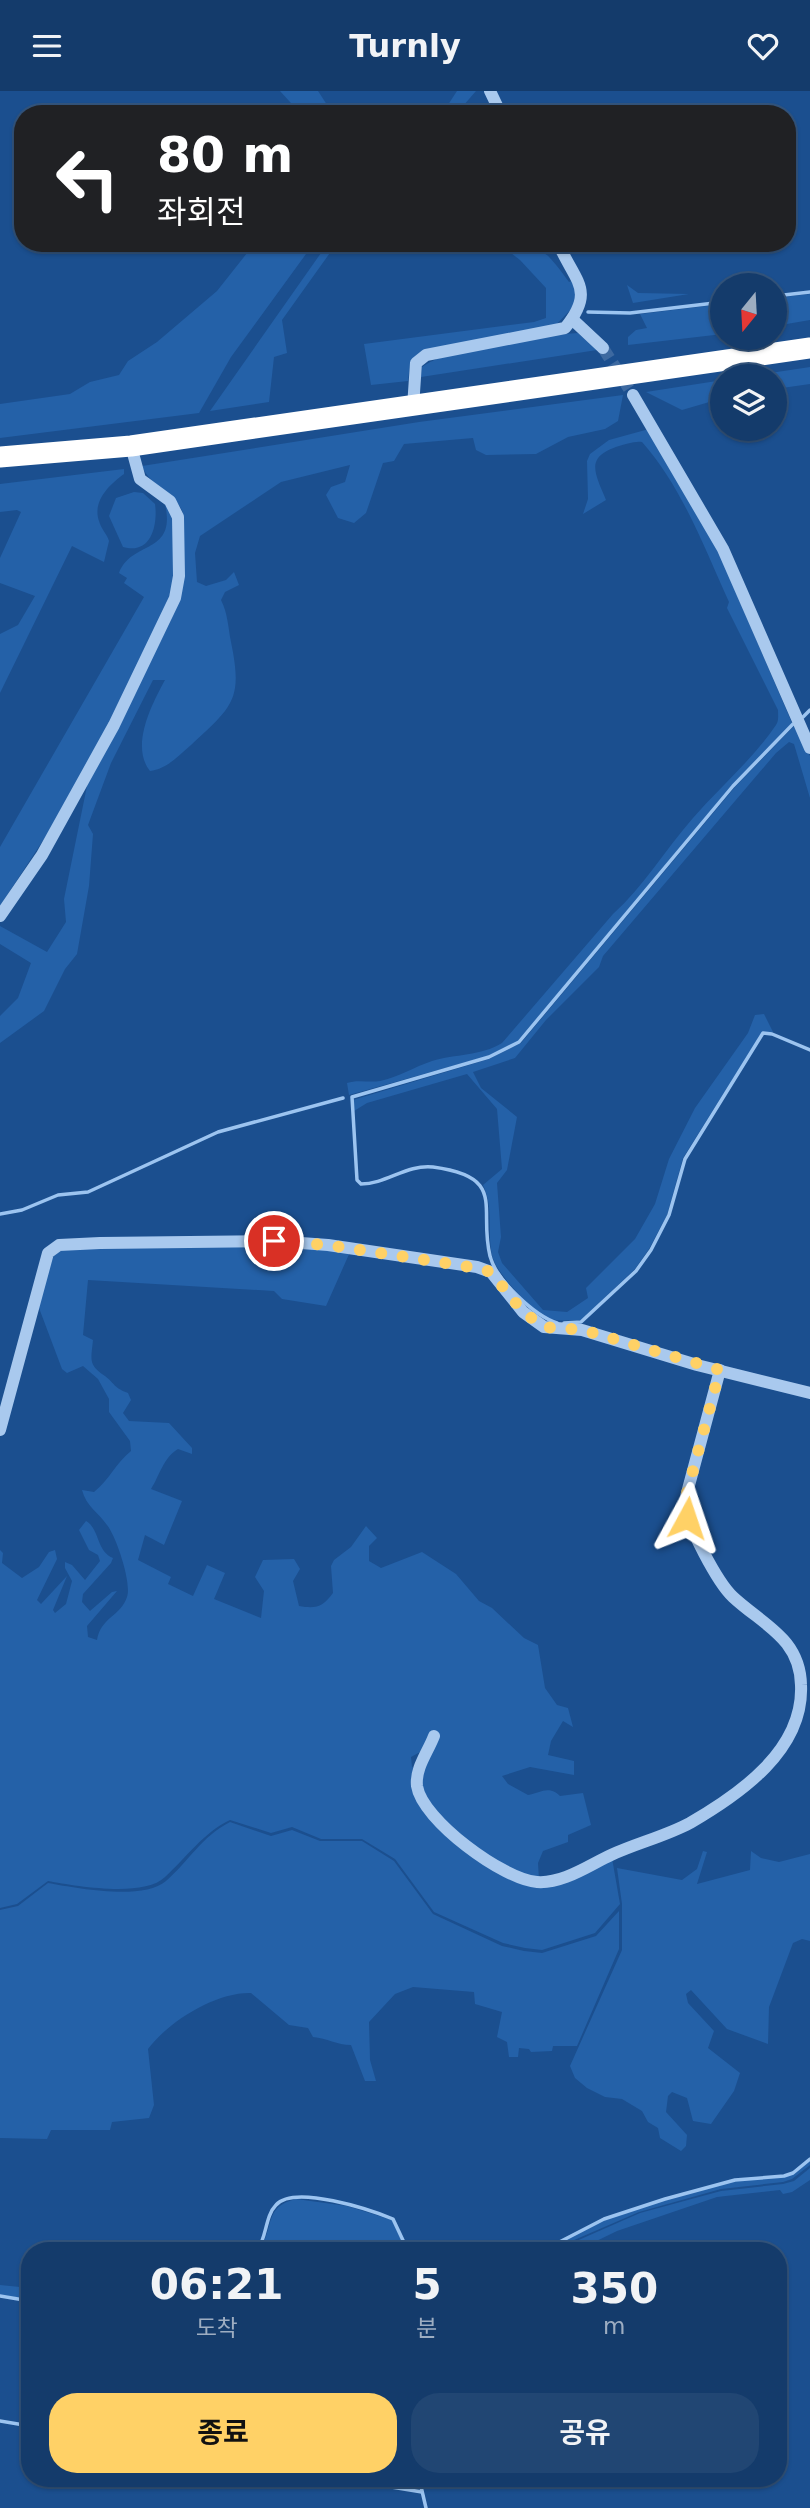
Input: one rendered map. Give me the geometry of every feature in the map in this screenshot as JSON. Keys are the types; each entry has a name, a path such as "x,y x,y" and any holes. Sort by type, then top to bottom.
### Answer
{"highway":[{"path":"0,457 131,446 810,348"}],"street":[{"path":"414,407 416,363 426,355 543,335 565,328 579,310 582,293 562,252"},
{"path":"572,319 603,348"},
{"path":"633,395 723,549 810,748"},
{"path":"0,916 42,855 108,737 175,598 178,576 178,517 170,501 140,479 131,446"},
{"path":"0,1430 42,1270 48,1253 59,1245 274,1241 328,1245 477,1268 491,1272 523,1312 544,1327 583,1330 720,1370 810,1392"},
{"path":"434,1736 418,1771 417,1787 423,1801 462,1843 485,1861 516,1878 539,1882 577,1872 689,1823 760,1775 793,1724 801,1686 798,1657 757,1614 732,1596 687,1518 684,1504 720,1370"}],"shaded area":[{"path":"280,91 318,91 327,105 293,105"},
{"path":"457,91 476,91 464,105 448,105"},
{"path":"248,252 307,252 231,357 199,413 0,438 0,404 70,394 90,382 119,375 128,361 157,342 217,291"},
{"path":"322,252 331,252 282,320 287,353 274,357 269,402 210,411"},
{"path":"510,252 543,252 569,282 574,280 576,304 553,328 410,365 408,381 371,385 364,344 534,322 546,318 546,288"},
{"path":"627,285 638,293 689,294 633,303"},
{"path":"810,294 810,320 788,324 788,297"},
{"path":"710,306 710,336 628,345 628,337 636,330 647,328 640,314"},
{"path":"578,333 597,350 421,377 422,367 436,359 474,347"},
{"path":"810,367 810,384 787,387 787,370"},
{"path":"710,382 710,402 682,410 646,392"},
{"path":"623,395 618,421 605,429 568,437 536,454 486,455 476,450 473,438 404,444 394,461 383,463 366,513 354,523 338,518 326,495 331,487 345,482 350,465 281,482 200,536 195,553 197,582 206,586 226,580 234,572 239,585 225,592 221,600 236,677 231,701 217,721 177,758 162,768 150,771 142,750 145,725 165,680 153,680 111,763 88,825 93,834 89,886 77,954 65,969 44,1011 0,1043 0,1016 18,998 31,963 0,944 0,926 47,952 66,922 64,899 88,781 171,620 183,513 174,499 151,479 142,466 419,422"},
{"path":"649,429 717,548 792,723 732,785 518,1041 488,1056 349,1095 347,1083 387,1079 432,1061 477,1053 502,1043 635,892 693,818 757,750 777,723 778,710 727,608 729,602 691,518 669,478 642,442 619,446 601,455 595,467 606,500 583,514 588,499 587,461 590,454 609,440"},
{"path":"124,469 124,474 108,488 98,507 99,521 109,541 104,562 72,546 0,693 0,634 18,625 35,596 0,583 0,558 21,512 0,512 0,484"},
{"path":"134,492 143,493 155,504 154,529 140,547 123,547 109,516 116,498"},
{"path":"164,500 174,515 176,566 166,617 61,813 0,906 0,847 144,597 124,583 127,578 119,573 125,562 160,539 167,518"},
{"path":"794,726 810,756 810,798 794,744 789,742 776,753 603,956 599,967 546,1020 515,1058 473,1072 481,1088 517,1117 507,1170 497,1183 501,1237 498,1252 502,1263 543,1310 567,1312 588,1298 586,1288 635,1239 655,1204 669,1159 695,1108 748,1033 755,1015 764,1014 773,1032 762,1032 683,1158 667,1215 635,1269 581,1320 548,1318 515,1290 500,1271 492,1255 488,1202 483,1185 502,1169 497,1109 467,1074 367,1103 354,1111 353,1100 489,1059 521,1043 735,787"},
{"path":"275,1244 350,1252 326,1306 282,1299 274,1291 88,1280 83,1335 93,1340 93,1365 117,1388 128,1393 131,1400 123,1413 129,1421 169,1423 192,1448 192,1454 178,1449 173,1453 165,1462 151,1489 182,1501 164,1545 145,1535 138,1560 171,1577 168,1584 193,1596 207,1565 225,1573 214,1599 261,1618 264,1591 255,1577 263,1560 294,1559 300,1569 293,1581 299,1606 319,1606 333,1593 331,1566 334,1560 351,1547 366,1526 377,1538 369,1546 369,1561 381,1568 422,1552 456,1574 479,1601 492,1608 524,1638 538,1645 545,1688 557,1705 568,1708 573,1727 563,1721 551,1741 548,1755 574,1761 574,1775 530,1767 502,1776 508,1784 528,1795 548,1790 560,1796 583,1793 591,1825 568,1835 568,1842 543,1851 538,1863 539,1880 525,1878 506,1871 476,1852 446,1826 425,1799 419,1780 435,1737 430,1736 422,1751 411,1757 412,1767 416,1769 415,1791 435,1820 451,1836 488,1865 525,1883 541,1885 560,1881 612,1858 620,1904 595,1933 542,1950 503,1943 434,1912 395,1859 362,1839 321,1839 292,1827 271,1833 230,1820 203,1838 165,1877 155,1883 142,1887 109,1889 48,1881 17,1904 0,1908 0,1550 3,1553 2,1563 22,1578 39,1567 49,1552 55,1550 57,1559 37,1600 41,1604 67,1576 53,1610 55,1613 66,1604 72,1581 65,1562 72,1565 85,1580 100,1561 98,1555 89,1550 79,1530 86,1521 94,1529 104,1550 113,1558 83,1594 82,1602 90,1611 112,1592 117,1591 87,1626 88,1637 97,1640 103,1626 124,1603 128,1590 115,1539 86,1500 82,1490 94,1492 99,1487 131,1451 130,1441 109,1412 109,1399 98,1379 83,1366 67,1373 62,1369 36,1300 49,1259 65,1248"},
{"path":"230,1822 271,1836 292,1830 320,1841 362,1841 394,1861 433,1914 502,1946 542,1953 596,1936 619,1911 619,1949 577,2046 553,2046 552,2051 531,2052 529,2049 519,2048 518,2057 509,2057 507,2042 497,2037 502,2012 475,2004 474,1992 413,1987 395,1994 369,2022 370,2060 376,2081 365,2081 351,2045 313,2037 308,2028 289,2025 251,1993 237,1994 194,2010 168,2028 148,2049 154,2105 149,2118 112,2122 110,2130 51,2130 47,2139 0,2138 0,1910 18,1906 48,1883 126,1892 155,1887 166,1881 211,1835"},
{"path":"703,1851 707,1852 697,1884 750,1870 751,1851 761,1858 779,1862 810,1854 810,1941 802,1939 793,1943 769,2007 768,2044 727,2029 691,1990 686,1994 688,2003 714,2031 708,2048 740,2073 734,2091 711,2124 693,2121 687,2098 672,2092 668,2096 666,2112 687,2135 686,2146 681,2151 660,2138 658,2128 648,2122 642,2111 622,2099 605,2097 587,2088 575,2078 570,2066 622,1950 622,1904 617,1868 682,1880 697,1869"},
{"path":"810,2160 810,2165 792,2179 783,2182 721,2189 639,2212 570,2242 559,2242 604,2219 666,2200 735,2181 793,2174"},
{"path":"810,2168 810,2180 792,2192 783,2194 780,2190 717,2197 617,2231 594,2242 574,2242 640,2213 721,2191 794,2181"},
{"path":"296,2199 347,2206 392,2220 402,2242 264,2242 274,2213"},
{"path":"0,2285 21,2287 21,2298 0,2295"}],"waterway":[{"path":"788,295 810,292"},
{"path":"588,312 630,313 710,304"},
{"path":"803,717 810,710"},
{"path":"557,1323 528,1305 500,1276 490,1256 485,1197 481,1187 472,1178 456,1172 423,1167 370,1183 361,1184 357,1180 352,1097 489,1057 519,1042 733,786 793,724"},
{"path":"564,1323 581,1322 636,1271 651,1250 669,1215 685,1159 763,1033 772,1034 810,1050"},
{"path":"0,1214 22,1210 58,1195 88,1192 218,1132 343,1098"},
{"path":"559,2242 604,2219 665,2199 735,2180 784,2176 793,2173 810,2159"},
{"path":"262,2242 276,2205 285,2199 299,2197 333,2201 393,2219 404,2242"},
{"path":"0,2296 21,2300"},
{"path":"0,2421 21,2424"},
{"path":"391,2487 422,2492"},
{"path":"421,2487 426,2508"}],"tunnel":[{"path":"603,348 633,395"}],"route":[{"path":"274,1241 328,1245 491,1272 523,1312 544,1327 583,1330 720,1370 684,1504 687,1518"}]}
